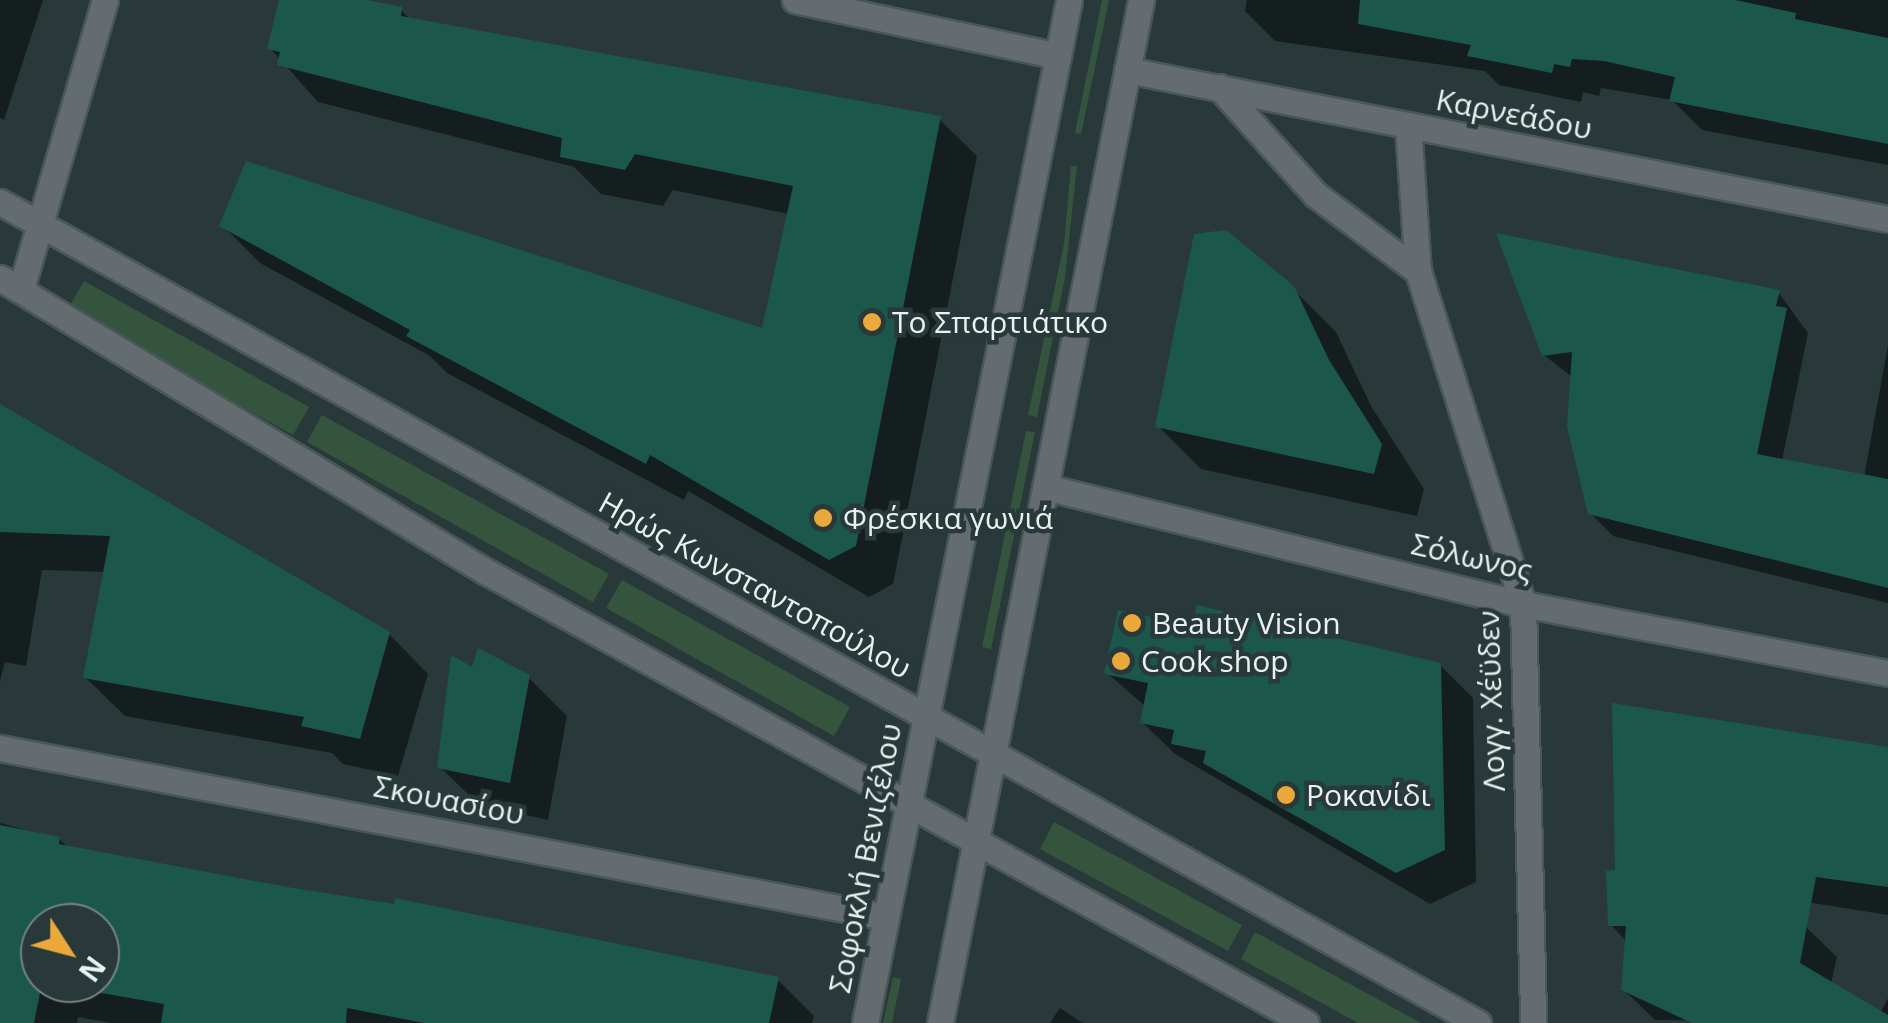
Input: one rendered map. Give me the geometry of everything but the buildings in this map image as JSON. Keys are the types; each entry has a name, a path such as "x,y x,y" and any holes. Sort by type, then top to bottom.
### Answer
{"street":[{"path":"105,0 43,226 11,284 485,571 910,800 1306,1023"},
{"path":"795,0 1058,56"},
{"name":"Σοφοκλή Βενιζέλου","path":"865,1023 1069,0"},
{"path":"940,1023 1141,0"},
{"name":"Καρνεάδου","path":"1127,70 1888,219"},
{"path":"1219,87 1316,195 1418,271"},
{"name":"Λογγ. Χέϋδεν","path":"1408,126 1418,271 1523,604 1533,1023"},
{"name":"Ηρώς Κωνσταντοπούλου","path":"0,202 1478,1023"},
{"name":"Σόλωνος","path":"1046,487 1523,604 1888,673"},
{"name":"Σκουασίου","path":"0,748 886,917"}],"green space":[{"path":"1102,0 1109,0 1081,134 1075,133"},
{"path":"1071,166 1077,166 1065,277 1037,417 1028,415 1064,244"},
{"path":"84,281 309,407 293,435 68,309"},
{"path":"322,415 609,574 593,602 307,442"},
{"path":"1026,431 1035,432 991,649 982,647"},
{"path":"622,580 850,707 834,736 606,608"},
{"path":"1054,822 1242,925 1228,951 1040,849"},
{"path":"1255,932 1421,1023 1358,1023 1241,959"},
{"path":"893,977 901,979 892,1023 883,1023"}],"place":[{"name":"Το Σπαρτιάτικο","path":"872,322"},
{"name":"Φρέσκια γωνιά","path":"823,518"},
{"name":"Beauty Vision","path":"1132,623"},
{"name":"Cook shop","path":"1121,661"},
{"name":"Ροκανίδι","path":"1286,795"}]}
